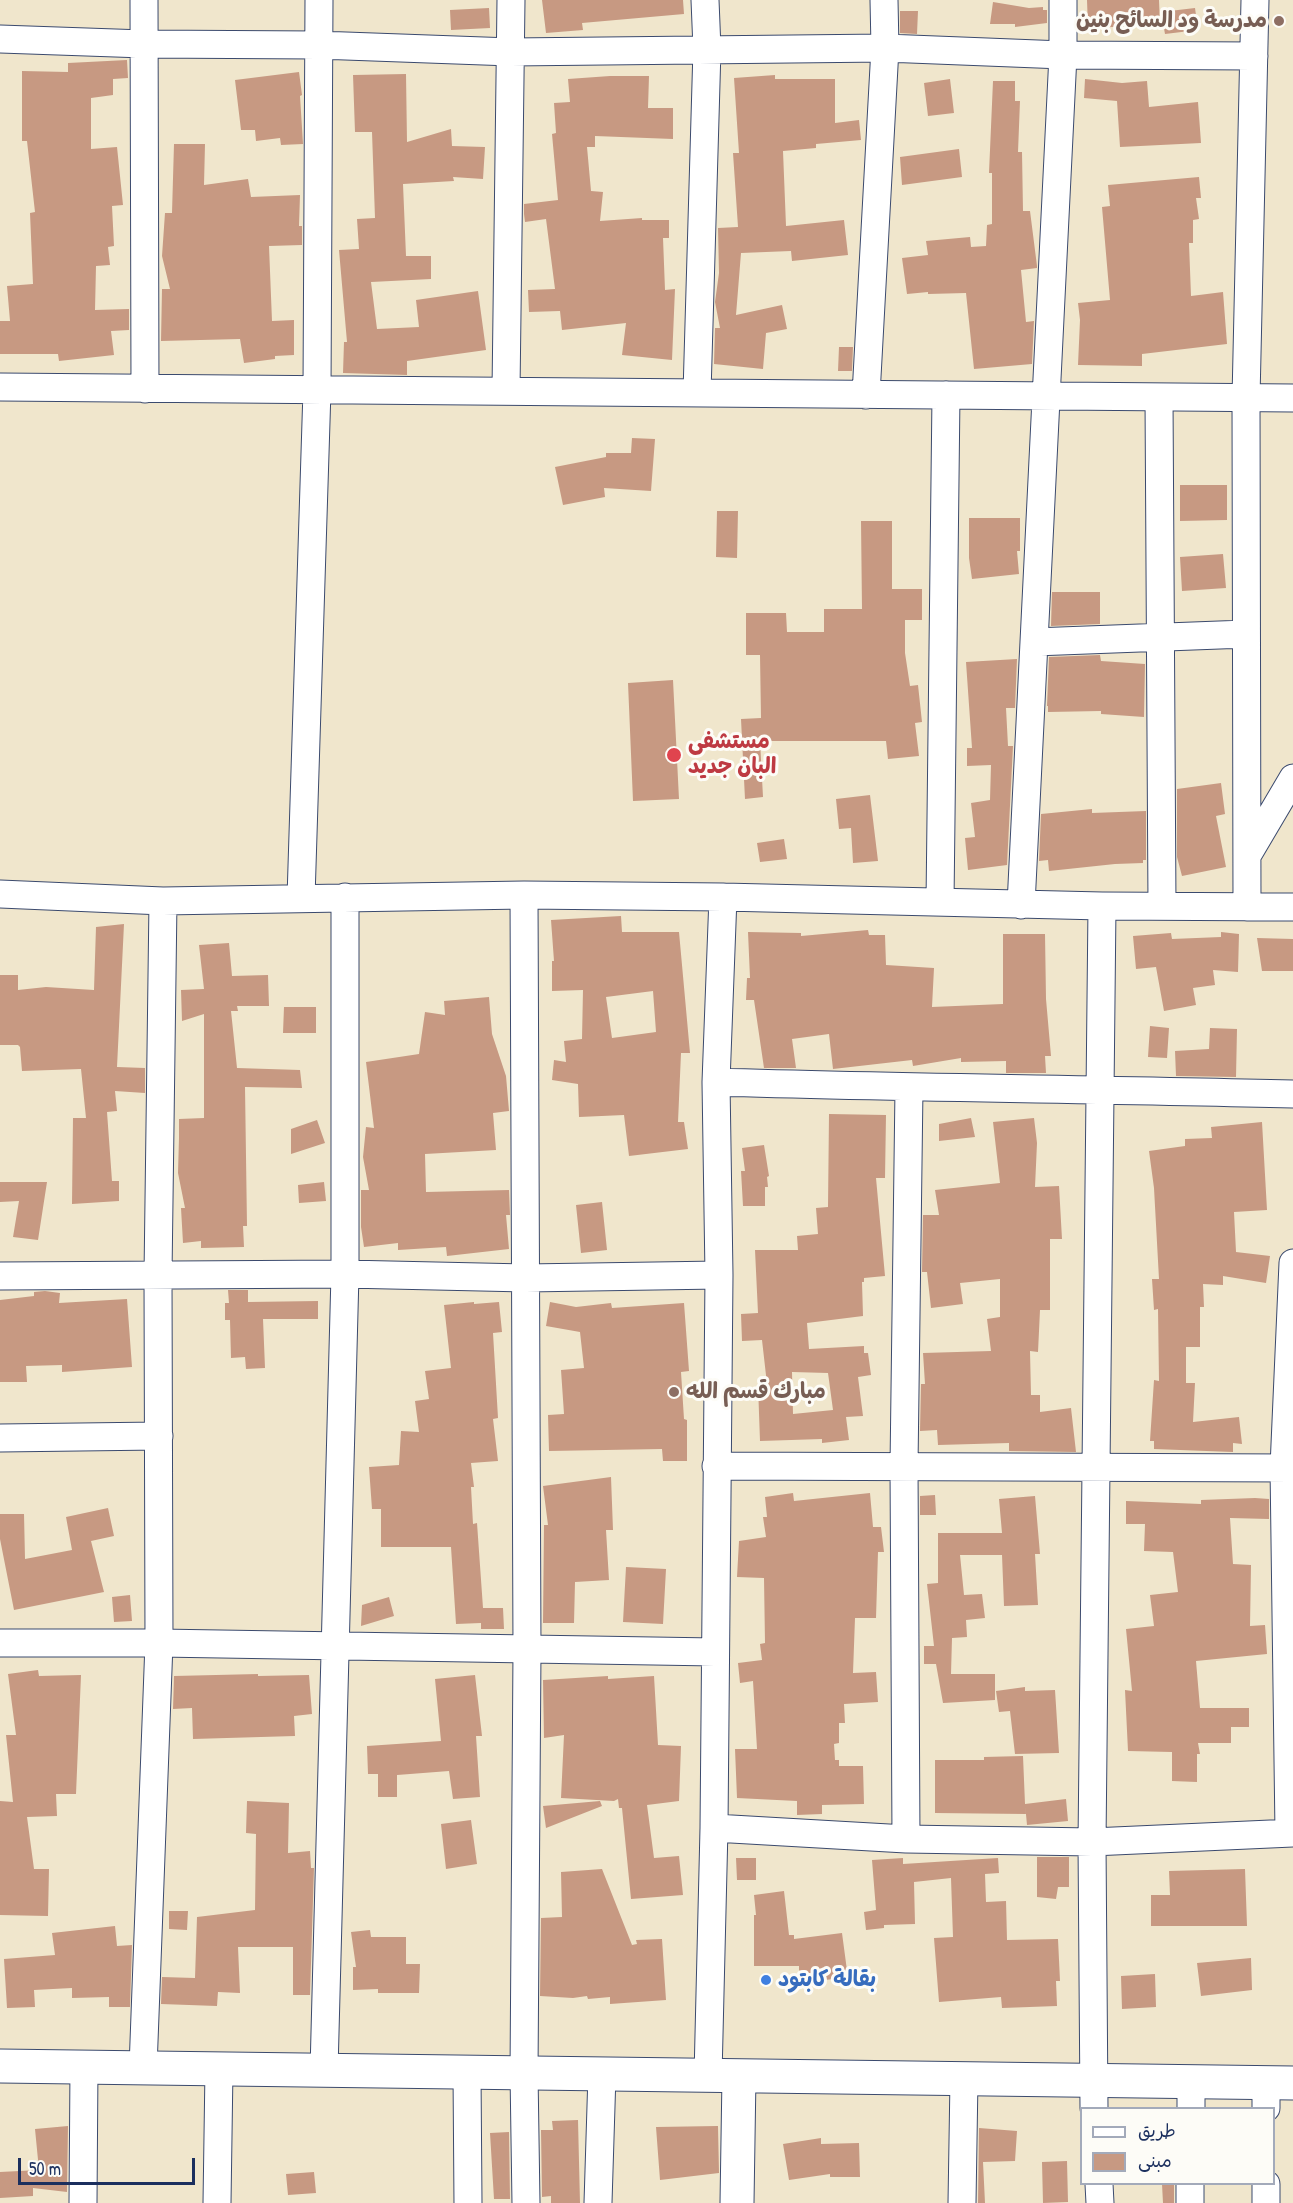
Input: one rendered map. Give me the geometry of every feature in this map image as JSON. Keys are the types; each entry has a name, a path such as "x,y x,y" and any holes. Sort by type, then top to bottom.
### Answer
{"street":[{"path":"144,0 145,388"},
{"path":"302,898 317,390 320,0"},
{"path":"506,392 511,0"},
{"path":"697,393 706,49 705,0"},
{"path":"866,395 885,48 884,0"},
{"path":"1021,905 1063,55 1063,0"},
{"path":"1247,907 1246,398 1255,0"},
{"path":"0,39 144,44 318,45 511,52 885,48 1063,55 1254,56"},
{"path":"0,387 1293,398"},
{"path":"940,902 946,395"},
{"path":"1160,397 1162,906"},
{"path":"1034,642 1246,634"},
{"path":"1247,856 1293,778"},
{"path":"0,894 163,901 524,895 723,897 1021,905 1293,907"},
{"path":"524,895 527,1650 524,2073 526,2203"},
{"path":"324,2070 337,1647 345,1274 345,897"},
{"path":"723,897 716,1082 720,1275 716,1466 714,1828 724,2076 737,2203"},
{"path":"143,2068 159,1643 158,1275 163,901"},
{"path":"1093,2095 1092,1842 1102,906"},
{"path":"716,1082 909,1088 1100,1089 1293,1094"},
{"path":"906,1839 904,1466 909,1088"},
{"path":"714,1828 906,1839 1092,1842 1291,1833 1289,1467 1293,1263"},
{"path":"0,1276 345,1274 526,1278 720,1275"},
{"path":"0,1438 159,1436"},
{"path":"716,1466 1289,1467"},
{"path":"0,1643 159,1643 715,1652"},
{"path":"0,2066 964,2079 1093,2095 1275,2092"},
{"path":"83,2203 84,2067"},
{"path":"217,2203 219,2069"},
{"path":"467,2072 468,2203"},
{"path":"598,2203 602,2074"},
{"path":"962,2203 964,2079"},
{"path":"1099,2185 1100,2203"},
{"path":"1190,2185 1190,2203"},
{"path":"1266,2185 1266,2203"}],"building":[{"path":"542,0 683,0 684,14 582,23 583,30 546,33"},
{"path":"1087,0 1159,0 1160,25 1088,28"},
{"path":"993,2 1029,8 1043,7 1043,10 1047,10 1047,23 1015,27 1015,24 990,24"},
{"path":"489,8 490,28 451,30 450,10"},
{"path":"1195,8 1198,30 1165,34 1161,12"},
{"path":"900,11 918,11 917,34 900,33"},
{"path":"127,60 128,78 113,79 113,95 91,98 91,149 117,147 123,205 112,206 114,246 108,247 110,265 96,266 95,310 129,309 129,330 111,331 114,355 59,361 58,354 0,354 0,321 10,321 7,286 33,284 30,213 35,212 27,141 22,141 22,71 68,72 68,63"},
{"path":"299,72 303,144 281,145 280,138 256,141 255,130 241,130 235,80"},
{"path":"406,74 407,142 451,129 452,146 485,147 483,179 453,177 454,181 403,184 406,256 431,256 431,279 371,282 377,329 419,327 416,300 478,291 486,350 407,361 407,375 343,373 344,342 347,342 339,250 359,249 357,219 375,218 372,132 355,132 353,75"},
{"path":"775,75 775,79 835,79 835,123 859,120 861,140 816,144 816,148 783,151 786,226 844,220 848,255 792,261 791,251 741,253 736,315 782,305 787,329 766,333 763,369 714,364 715,328 720,328 715,302 719,273 718,228 738,227 733,153 739,153 734,78"},
{"path":"649,76 648,108 673,108 673,139 595,136 595,147 587,147 591,191 603,192 600,221 642,218 642,220 669,220 669,238 663,238 665,290 675,289 672,360 622,355 626,323 562,330 560,311 529,312 528,290 555,289 546,219 525,222 524,214 524,204 558,200 552,134 556,133 554,103 570,102 568,79"},
{"path":"950,79 954,113 928,116 924,83"},
{"path":"1085,79 1122,83 1147,81 1149,107 1198,102 1201,143 1120,147 1117,101 1084,98"},
{"path":"993,81 1015,81 1015,101 1020,101 1018,152 1022,152 1023,211 1030,211 1037,266 1037,268 1021,270 1026,322 1034,321 1032,364 974,369 966,293 907,294 902,258 928,255 926,241 970,237 971,247 986,246 987,225 992,224 992,173 989,173"},
{"path":"174,144 205,144 204,185 248,179 251,197 300,195 299,226 302,226 302,245 269,246 272,321 294,320 294,355 275,356 275,359 244,363 240,339 161,341 162,289 170,289 162,256 165,213 172,213"},
{"path":"959,149 962,177 902,185 900,157"},
{"path":"1199,177 1201,198 1196,198 1199,219 1193,220 1193,243 1189,243 1191,296 1223,292 1227,344 1142,354 1142,366 1078,365 1080,320 1078,303 1110,300 1102,207 1110,206 1108,185"},
{"path":"839,347 853,347 852,371 838,371"},
{"path":"632,438 655,439 651,491 604,488 605,497 563,505 555,467 606,457 606,453 631,453"},
{"path":"1180,485 1227,485 1227,520 1180,521"},
{"path":"717,511 738,511 737,558 716,557"},
{"path":"969,518 1020,518 1020,551 1017,551 1019,574 972,579 969,558"},
{"path":"861,521 892,521 892,589 922,589 922,620 905,620 905,653 910,686 918,685 922,722 915,723 919,756 888,759 886,741 760,741 763,797 745,799 741,719 761,718 760,655 746,655 746,613 786,613 787,632 824,632 824,609 862,609"},
{"path":"1223,554 1226,588 1182,591 1180,557"},
{"path":"1052,592 1100,592 1100,624 1051,626"},
{"path":"1100,655 1101,661 1145,664 1144,717 1101,714 1101,711 1048,712 1049,657"},
{"path":"1017,659 1015,708 1006,708 1008,746 1013,746 1007,865 968,870 965,838 975,837 971,803 990,800 991,765 967,766 967,748 972,748 966,662"},
{"path":"673,680 679,799 633,801 628,683"},
{"path":"1221,783 1225,814 1216,816 1226,867 1182,876 1177,857 1177,789"},
{"path":"870,795 878,861 853,863 851,828 839,829 836,799"},
{"path":"1092,809 1092,813 1146,811 1146,860 1143,860 1143,863 1049,871 1048,860 1039,861 1041,814"},
{"path":"784,839 787,859 760,862 757,843"},
{"path":"621,916 622,932 679,932 690,1053 681,1053 678,1122 684,1122 688,1149 629,1156 624,1115 579,1117 578,1084 552,1080 554,1060 566,1062 564,1041 582,1039 583,990 552,991 552,961 554,961 551,920","holes":["653,991 656,1032 612,1038 606,997"]},
{"path":"124,924 117,1067 145,1068 145,1093 115,1091 117,1111 107,1112 112,1181 119,1181 119,1201 72,1204 73,1118 86,1118 81,1069 22,1071 20,1047 0,1045 0,975 18,975 18,990 46,987 94,990 96,927"},
{"path":"868,930 869,935 885,935 886,965 934,968 932,1007 1003,1004 1003,934 1045,934 1046,999 1051,1056 1045,1056 1046,1073 1006,1073 1006,1061 961,1062 961,1058 913,1066 912,1060 833,1069 829,1034 792,1039 796,1068 764,1068 754,1000 746,1000 747,978 750,978 748,932 801,933 801,936"},
{"path":"1221,932 1239,934 1238,972 1213,970 1215,985 1193,988 1196,1005 1164,1011 1156,967 1136,969 1133,936 1171,933 1172,939 1221,937"},
{"path":"1257,938 1293,939 1293,971 1262,971"},
{"path":"229,943 232,976 268,975 269,1006 237,1006 238,1011 231,1011 237,1068 300,1070 302,1088 245,1087 247,1226 243,1226 244,1247 201,1248 201,1241 183,1243 181,1208 185,1208 178,1173 179,1119 204,1118 204,1014 182,1021 181,990 204,989 199,945"},
{"path":"489,997 492,1034 506,1076 509,1111 493,1113 496,1150 425,1154 426,1192 509,1190 510,1215 506,1215 509,1249 447,1256 446,1247 398,1250 398,1243 364,1247 361,1227 361,1190 369,1190 363,1157 366,1127 374,1128 366,1062 419,1054 425,1012 445,1015 444,1001"},
{"path":"284,1007 316,1007 316,1033 283,1033"},
{"path":"1150,1026 1169,1028 1167,1058 1148,1057"},
{"path":"1210,1028 1237,1029 1236,1077 1176,1076 1175,1051 1209,1049"},
{"path":"829,1114 886,1115 885,1178 876,1178 885,1276 864,1278 862,1282 863,1316 807,1323 809,1349 864,1346 864,1353 868,1353 871,1375 858,1377 863,1416 846,1417 849,1440 822,1443 822,1439 760,1441 758,1385 767,1384 762,1340 742,1341 741,1314 758,1313 755,1250 798,1250 797,1236 818,1234 816,1208 828,1207","holes":["792,1372 828,1373 833,1410 793,1414"]},
{"path":"971,1118 975,1137 939,1141 939,1124"},
{"path":"1034,1118 1037,1143 1035,1187 1059,1186 1062,1239 1050,1239 1050,1310 1040,1310 1038,1352 1030,1351 1031,1395 1040,1395 1040,1412 1071,1408 1076,1452 1009,1451 1009,1443 938,1445 937,1430 920,1431 921,1384 925,1384 923,1353 991,1351 987,1319 1000,1317 1000,1279 960,1283 963,1304 931,1308 927,1272 922,1272 923,1215 939,1215 935,1190 1000,1183 993,1122"},
{"path":"317,1120 325,1143 291,1154 291,1129"},
{"path":"1262,1122 1267,1210 1234,1212 1236,1252 1270,1256 1266,1283 1223,1276 1223,1285 1203,1284 1204,1307 1200,1307 1200,1347 1186,1347 1186,1383 1195,1383 1193,1422 1239,1417 1242,1444 1233,1443 1233,1452 1154,1449 1154,1441 1150,1441 1154,1380 1159,1381 1158,1309 1154,1310 1152,1279 1159,1279 1154,1188 1149,1151 1185,1146 1185,1139 1212,1138 1211,1127"},
{"path":"764,1145 769,1176 767,1177 768,1187 765,1187 765,1206 743,1206 741,1171 745,1171 742,1148"},
{"path":"0,1182 47,1182 38,1240 13,1237 19,1201 0,1202"},
{"path":"324,1182 326,1201 299,1203 298,1185"},
{"path":"602,1202 607,1250 581,1253 576,1205"},
{"path":"228,1290 248,1290 248,1302 318,1301 318,1319 263,1319 265,1368 246,1369 245,1357 231,1358 230,1320 225,1320 225,1303 229,1303"},
{"path":"34,1292 60,1293 59,1303 127,1299 132,1367 62,1372 62,1365 26,1366 27,1382 0,1382 0,1300 34,1296"},
{"path":"474,1302 474,1304 499,1302 502,1332 493,1333 498,1418 493,1419 498,1461 471,1463 474,1487 471,1487 473,1524 477,1523 483,1608 503,1608 504,1629 481,1629 481,1623 456,1624 451,1547 381,1547 381,1509 372,1509 369,1467 399,1465 401,1431 419,1432 415,1401 429,1399 425,1371 451,1368 444,1305"},
{"path":"550,1302 576,1307 611,1303 612,1308 684,1303 689,1371 681,1372 684,1419 687,1420 687,1461 663,1461 662,1449 549,1451 548,1415 564,1414 561,1370 584,1368 580,1332 546,1326"},
{"path":"611,1477 613,1530 606,1530 609,1580 575,1582 574,1623 543,1623 544,1525 548,1525 543,1486"},
{"path":"793,1493 794,1501 870,1493 873,1527 881,1527 884,1552 878,1552 876,1618 855,1618 853,1673 876,1672 878,1702 844,1704 845,1723 839,1723 839,1743 834,1744 835,1760 839,1760 839,1766 863,1766 864,1804 822,1805 822,1814 797,1815 797,1801 737,1798 735,1749 757,1749 753,1681 740,1683 738,1663 762,1660 760,1644 765,1643 764,1578 737,1577 739,1541 766,1537 763,1517 767,1517 765,1497"},
{"path":"935,1495 936,1515 920,1515 920,1496"},
{"path":"1035,1496 1040,1554 1035,1554 1038,1605 1004,1606 1002,1555 960,1555 964,1595 982,1594 985,1618 966,1620 967,1637 952,1638 951,1674 995,1674 995,1700 943,1703 936,1664 924,1664 924,1646 934,1646 927,1584 938,1583 938,1533 1002,1533 999,1499"},
{"path":"1269,1499 1269,1519 1230,1518 1233,1564 1251,1565 1250,1626 1265,1625 1267,1654 1196,1661 1200,1708 1249,1708 1249,1727 1231,1727 1231,1743 1198,1743 1200,1754 1197,1754 1197,1782 1172,1781 1172,1752 1128,1751 1125,1690 1132,1691 1126,1629 1154,1626 1150,1595 1178,1592 1173,1552 1144,1551 1145,1524 1126,1524 1126,1501 1201,1504 1201,1500"},
{"path":"108,1508 114,1536 91,1541 104,1592 14,1610 0,1539 0,1514 24,1514 25,1559 72,1550 66,1517"},
{"path":"626,1567 666,1569 663,1624 623,1622"},
{"path":"130,1595 132,1621 114,1622 112,1597"},
{"path":"389,1597 394,1616 361,1626 362,1605"},
{"path":"38,1670 39,1676 81,1675 76,1794 56,1794 57,1816 27,1817 34,1869 49,1869 48,1916 0,1915 0,1801 13,1802 6,1735 16,1735 8,1674"},
{"path":"258,1674 258,1676 309,1675 312,1714 294,1716 295,1736 193,1739 192,1708 173,1709 174,1676"},
{"path":"475,1675 482,1736 476,1736 480,1797 453,1799 449,1771 397,1775 397,1797 378,1797 378,1774 368,1774 367,1746 441,1741 435,1679"},
{"path":"608,1676 608,1679 654,1676 658,1745 681,1746 679,1801 647,1805 654,1858 679,1856 683,1895 631,1899 622,1808 619,1808 618,1799 614,1801 561,1798 564,1735 544,1738 543,1680"},
{"path":"1025,1687 1025,1691 1055,1690 1059,1753 1015,1754 1010,1711 999,1712 996,1691"},
{"path":"1023,1756 1025,1804 1066,1799 1068,1821 1027,1825 1026,1814 935,1813 935,1760 984,1760 984,1757"},
{"path":"247,1801 289,1803 288,1853 310,1851 311,1868 314,1868 310,1995 293,1995 293,1947 238,1947 240,1993 218,1992 217,2006 161,2004 162,1977 195,1978 197,1917 255,1910 256,1834 246,1833"},
{"path":"600,1801 602,1806 546,1828 543,1806"},
{"path":"471,1820 477,1864 446,1869 441,1824"},
{"path":"1037,1857 1069,1857 1069,1887 1058,1887 1056,1899 1037,1897"},
{"path":"736,1858 756,1858 756,1880 737,1880"},
{"path":"903,1858 903,1864 998,1858 999,1873 985,1874 986,1902 1006,1901 1007,1940 1058,1939 1060,1981 1056,1981 1057,2006 1002,2008 1001,1997 939,2002 934,1938 953,1937 951,1878 914,1882 915,1924 884,1925 884,1928 866,1930 864,1912 876,1910 872,1860"},
{"path":"602,1869 632,1945 637,1944 636,1940 662,1939 666,2000 610,2004 610,1997 588,1999 587,1996 573,1998 540,1996 541,1918 562,1917 561,1872"},
{"path":"1245,1869 1247,1926 1151,1926 1151,1895 1170,1895 1169,1871"},
{"path":"784,1891 789,1935 794,1935 794,1939 842,1933 848,1978 799,1982 799,1966 754,1966 754,1915 756,1915 754,1895"},
{"path":"169,1911 188,1911 187,1930 169,1929"},
{"path":"115,1926 117,1946 132,1945 130,2007 109,2007 109,1997 72,1998 72,1988 34,1990 35,2007 7,2008 4,1959 55,1955 52,1933"},
{"path":"370,1930 371,1937 406,1937 406,1964 420,1964 419,1993 378,1993 378,1989 353,1990 353,1967 356,1967 351,1932"},
{"path":"1251,1958 1252,1990 1201,1996 1197,1963"},
{"path":"1155,1974 1156,2007 1122,2009 1121,1976"},
{"path":"578,2120 580,2203 551,2203 551,2196 542,2197 541,2130 553,2130 552,2121"},
{"path":"68,2126 67,2192 33,2188 33,2196 0,2198 0,2172 39,2170 35,2129"},
{"path":"718,2126 719,2173 660,2180 656,2127"},
{"path":"979,2128 1017,2131 1015,2161 983,2162 985,2203 978,2203"},
{"path":"509,2132 510,2199 494,2199 490,2133"},
{"path":"821,2138 821,2144 859,2143 860,2177 830,2177 830,2174 789,2180 783,2144"},
{"path":"1067,2161 1068,2202 1043,2203 1042,2162"},
{"path":"314,2172 316,2193 288,2195 286,2174"},
{"path":"1162,2185 1174,2185 1174,2203 1163,2203"}],"place":[{"name":"مدرسة ود السائح بنين","path":"1279,21"},
{"name":"مستشفى البان جديد","path":"674,755"},
{"name":"مبارك قسم الله","path":"674,1392"},
{"name":"بقالة كابتود","path":"766,1980"}]}
